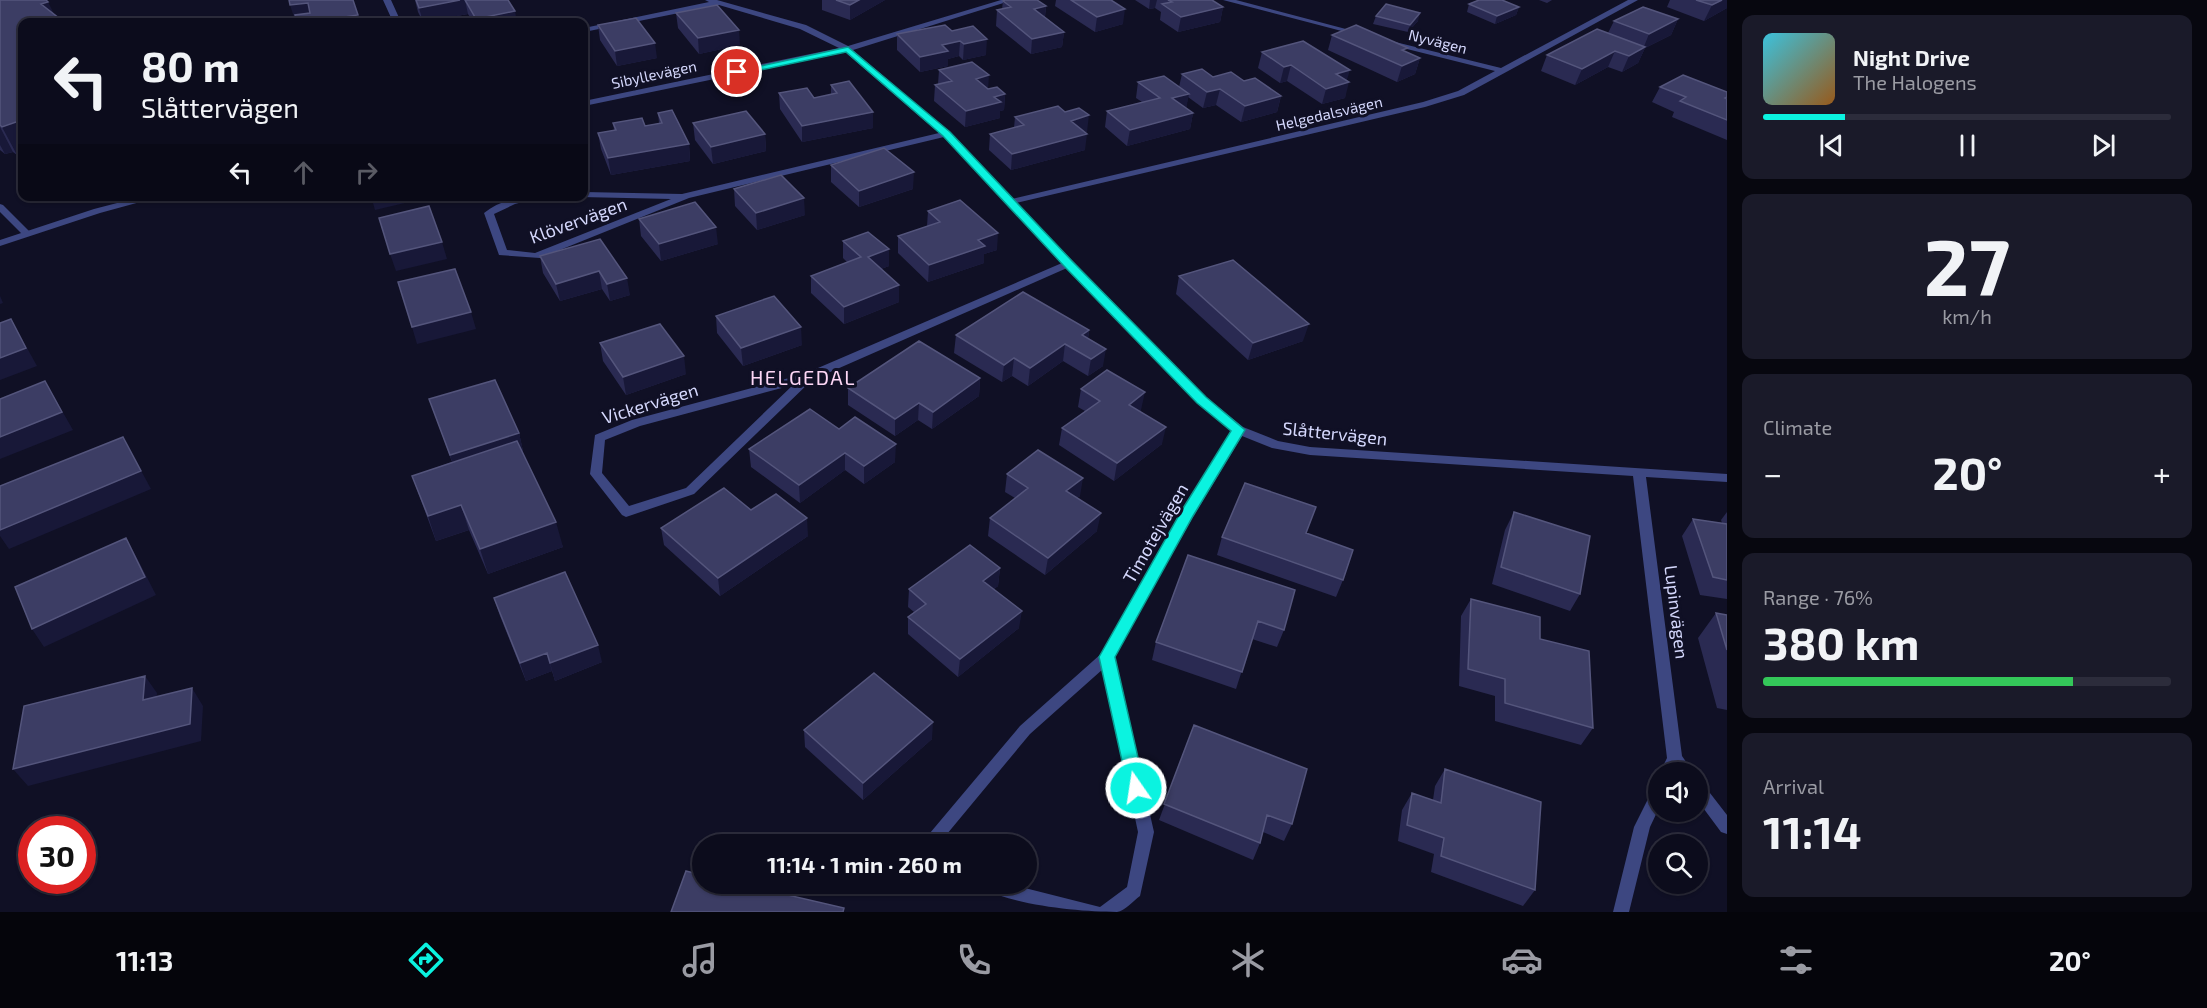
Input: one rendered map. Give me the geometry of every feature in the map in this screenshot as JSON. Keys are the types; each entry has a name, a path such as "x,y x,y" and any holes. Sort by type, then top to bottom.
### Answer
{"street":[{"path":"387,0 395,18"},
{"name":"Sibyllevägen","path":"588,103 848,49 1009,0"},
{"path":"1227,0 1365,36"},
{"name":"Helgedalsvägen","path":"1010,202 1425,104 1461,93 1634,0"},
{"path":"588,29 714,1"},
{"name":"Slåttervägen","path":"714,1 803,27 848,49 946,134 1068,264 1202,400 1239,430 1276,445 1310,451 1727,478"},
{"name":"Nyvägen","path":"1377,39 1503,71"},
{"name":"Klövervägen","path":"517,201 489,213 503,253 536,256 686,196 946,134"},
{"name":"Klövervägen","path":"588,195 686,196"},
{"path":"0,243 98,211 138,201"},
{"path":"0,207 27,234"},
{"name":"Vickervägen","path":"808,377 690,491 626,512 596,474 599,438 636,423 808,377 1068,264"},
{"name":"Timotejvägen","path":"938,834 1024,730 1107,657 1188,514 1239,430"},
{"name":"Lupinvägen","path":"1639,472 1675,758"},
{"path":"1106,912 1134,891 1146,832 1107,657"},
{"path":"1673,762 1675,758 1678,762"},
{"path":"1708,802 1727,827"},
{"path":"1621,912 1642,827 1648,815"},
{"path":"1020,894 1094,912"}],"building":[{"path":"0,0 46,0 48,2 41,4 59,18 18,18 18,121 2,127 0,125"},
{"path":"289,0 353,0 358,15 338,18 296,18 295,15 310,13 308,3 290,5"},
{"path":"416,0 460,0 419,8"},
{"path":"465,0 508,0 515,11 481,18 475,18"},
{"path":"836,0 859,0 850,5"},
{"path":"1037,0 1046,6 1034,9 1064,32 1032,39 997,10 1011,7 1003,1"},
{"path":"1071,0 1111,0 1125,9 1097,17"},
{"path":"1168,0 1212,0 1223,7 1181,17 1162,4 1172,2"},
{"path":"1479,0 1502,0 1519,7 1497,16 1469,4"},
{"path":"1696,0 1722,0 1712,5"},
{"path":"1386,4 1420,13 1410,25 1376,16"},
{"path":"717,5 739,30 698,38 676,13"},
{"path":"1643,7 1678,19 1649,34 1614,21"},
{"path":"636,18 655,43 615,51 598,25"},
{"path":"945,25 952,31 973,26 987,39 964,44 960,41 942,45 948,51 920,57 897,34"},
{"path":"1356,25 1408,48 1402,50 1420,58 1402,66 1332,35"},
{"path":"1597,29 1645,47 1629,56 1615,51 1582,69 1547,55"},
{"path":"1303,41 1350,70 1336,74 1349,82 1326,89 1291,65 1284,67 1262,52"},
{"path":"972,62 989,75 976,79 988,89 997,87 1005,94 994,97 1001,102 966,111 935,85 952,81 939,70"},
{"path":"1202,69 1213,77 1231,72 1244,81 1255,78 1281,96 1245,106 1220,89 1207,92 1182,74"},
{"path":"1683,75 1727,92 1725,98 1727,99 1727,120 1680,101 1686,97 1660,87"},
{"path":"1164,76 1189,94 1172,98 1193,113 1130,130 1107,111 1160,98 1138,82"},
{"path":"849,81 873,112 802,126 779,93 807,88 814,98 837,93 831,85"},
{"path":"1058,106 1065,112 1079,108 1089,115 1071,121 1087,134 1012,154 990,134 1024,125 1015,117"},
{"path":"672,110 689,144 608,158 598,133 616,130 613,123 642,118 645,126 662,123 658,113"},
{"path":"746,111 765,134 711,147 693,123"},
{"path":"884,148 914,172 859,191 831,165"},
{"path":"781,175 804,198 756,213 734,189"},
{"path":"960,200 998,233 978,240 985,246 929,265 898,236 940,222 928,211"},
{"path":"695,202 716,227 659,244 639,219"},
{"path":"429,206 442,242 390,254 379,218"},
{"path":"868,232 889,249 868,257 899,285 844,307 811,276 861,257 843,241"},
{"path":"600,239 627,278 607,284 599,271 556,284 540,256"},
{"path":"1233,260 1309,324 1253,343 1179,276"},
{"path":"455,269 471,312 412,327 398,282"},
{"path":"1023,292 1089,330 1082,335 1106,349 1091,359 1065,344 1030,368 1014,358 1004,365 956,335"},
{"path":"774,296 801,327 741,348 716,316"},
{"path":"11,319 26,348 0,358 0,323"},
{"path":"660,324 684,356 623,377 600,343"},
{"path":"919,341 980,378 933,412 919,403 895,419 848,388"},
{"path":"1107,370 1145,392 1129,405 1166,427 1117,463 1062,428 1100,401 1081,389"},
{"path":"495,380 519,433 450,455 429,399"},
{"path":"45,381 62,412 0,437 0,399"},
{"path":"810,409 839,429 855,417 896,444 864,466 845,453 799,485 749,449"},
{"path":"123,437 141,471 0,530 0,486"},
{"path":"517,441 556,522 480,549 461,505 428,516 412,476"},
{"path":"1038,450 1083,478 1066,491 1101,513 1048,558 990,518 1028,488 1007,474"},
{"path":"1245,483 1316,507 1306,533 1353,550 1343,580 1222,537"},
{"path":"724,488 751,510 776,494 807,518 718,578 661,528"},
{"path":"1514,512 1590,536 1580,594 1501,567"},
{"path":"1693,519 1727,524 1727,580 1713,577"},
{"path":"126,538 145,577 32,629 15,587"},
{"path":"970,545 1000,568 983,581 1022,611 960,659 908,617 926,604 909,589"},
{"path":"1188,555 1295,590 1284,630 1258,621 1242,672 1156,642"},
{"path":"565,572 598,645 550,663 547,653 520,663 494,598"},
{"path":"1471,599 1540,617 1540,639 1589,651 1593,728 1505,703 1505,679 1468,669"},
{"path":"1716,613 1727,615 1727,650"},
{"path":"874,673 933,722 863,783 804,730"},
{"path":"145,676 143,700 192,688 190,724 13,769 24,706"},
{"path":"1194,725 1307,769 1292,824 1267,815 1260,843 1164,804"},
{"path":"1445,769 1541,802 1535,890 1441,856 1444,838 1407,825 1412,793 1441,803"},
{"path":"686,871 692,872 692,894 783,894 844,908 843,912 671,912"}],"district":[{"name":"HELGEDAL","path":"803,377"}],"route":[{"path":"737,72 848,49 946,134 1068,264 1202,400 1239,430 1188,514 1107,657 1136,788"}]}
